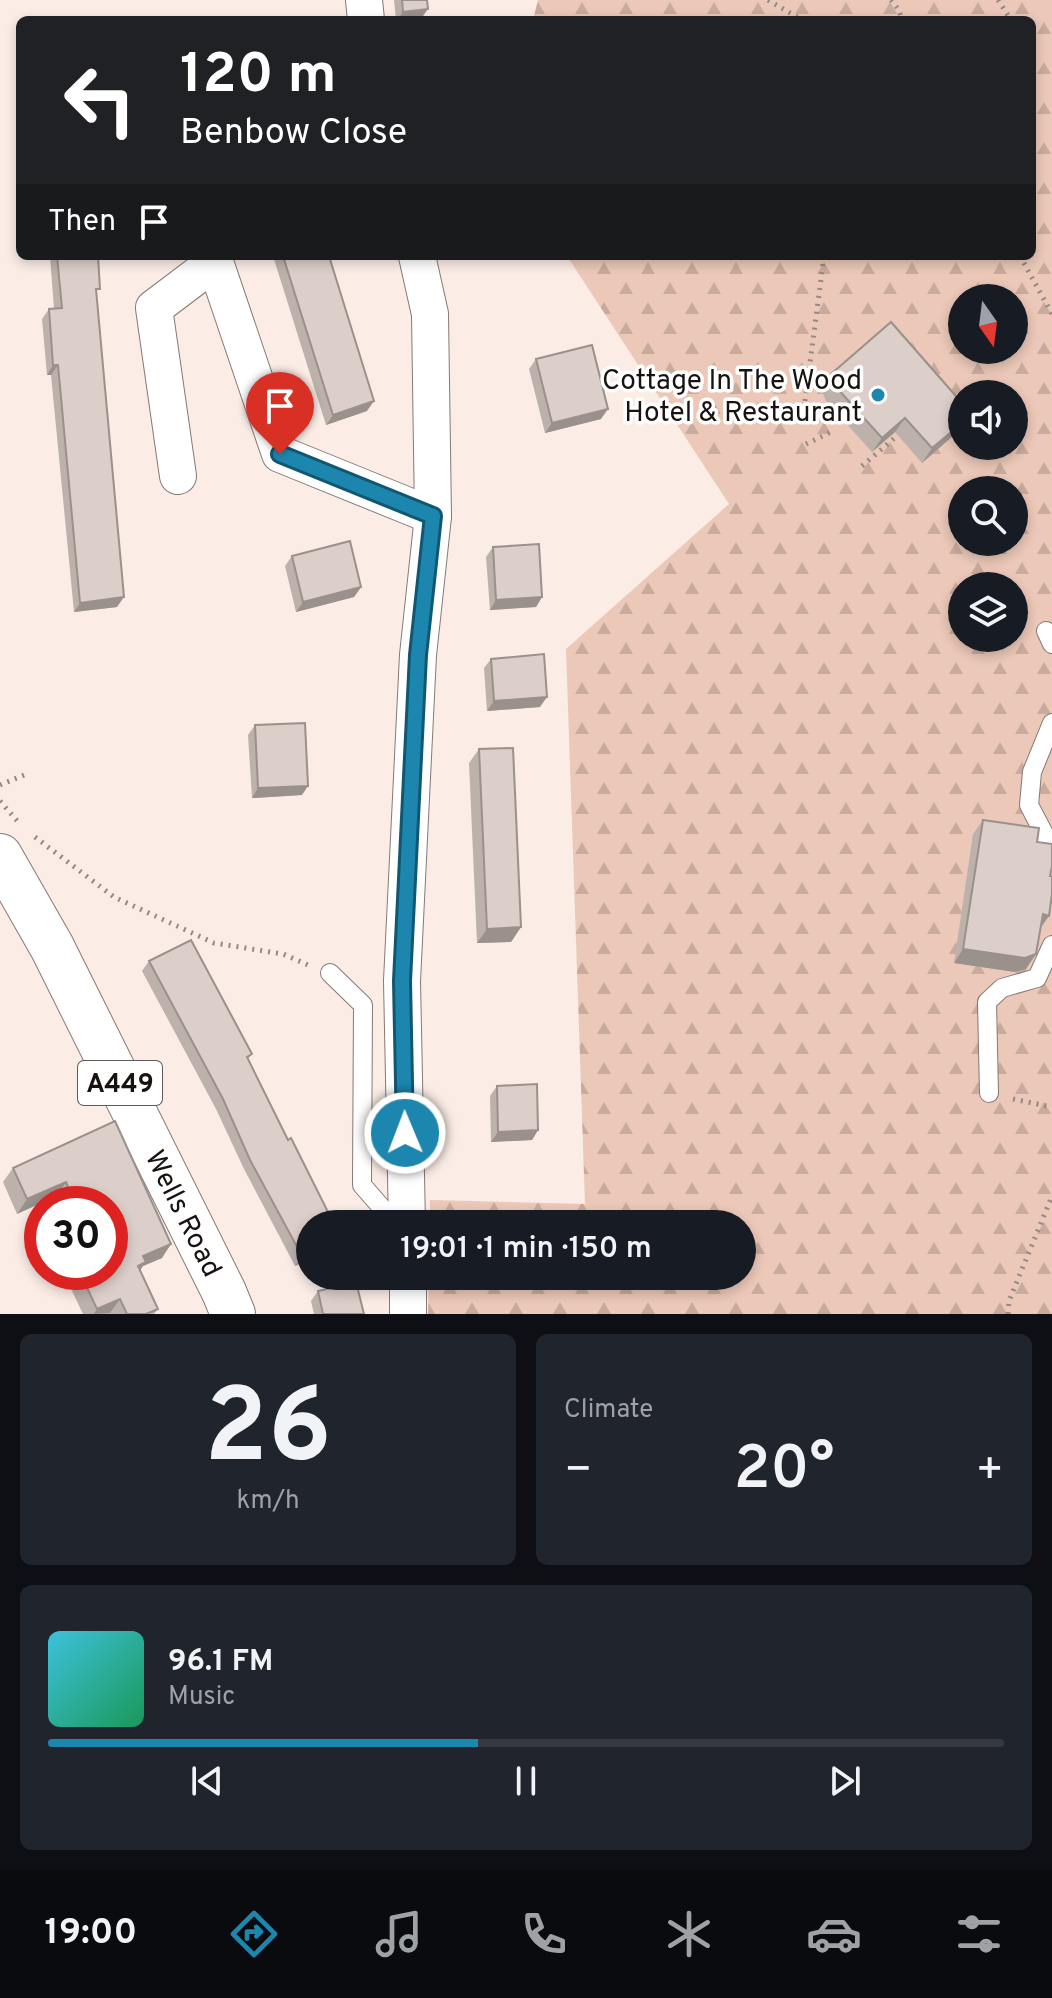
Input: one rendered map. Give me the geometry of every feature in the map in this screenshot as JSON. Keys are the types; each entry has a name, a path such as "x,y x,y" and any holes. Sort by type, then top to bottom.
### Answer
{"highway":[{"name":"Wells Road","path":"0,856 52,947 230,1312"}],"street":[{"path":"178,476 154,308 213,260"},
{"path":"214,260 280,454 433,516"},
{"path":"407,1210 402,981 418,655 433,516 430,314 418,260"},
{"path":"408,1290 408,1314"}],"lane":[{"path":"1052,723 1032,772 1029,805 1052,849"},
{"path":"989,1093 987,1002 1002,988 1037,978 1052,945"},
{"path":"330,973 363,1005 362,1185 384,1210"}],"path":[{"path":"768,0 795,16"},
{"path":"805,401 823,260"},
{"path":"1022,260 1052,314"},
{"path":"806,444 831,432"},
{"path":"862,466 898,435"},
{"path":"0,785 29,773"},
{"path":"0,801 24,828 114,897 214,943 283,954 330,973"},
{"path":"989,1093 1052,1107"},
{"path":"1008,1314 1009,1301 1052,1196"}],"green space":[{"path":"538,0 1052,0 1052,1314 428,1314 429,1290 756,1290 756,1210 430,1210 430,1200 585,1204 566,649 729,504 570,260 1036,260 1036,16 534,16"}],"building":[{"path":"402,0 427,0 428,9 403,12"},
{"path":"57,260 98,260 100,289 96,289 124,597 80,603 58,365 53,365 49,309 62,308"},
{"path":"284,260 330,260 374,401 333,415"},
{"name":"Cottage In The Wood Hotel & Restaurant","path":"891,322 948,387 948,435 932,448 905,418 882,438 836,387 831,374"},
{"path":"592,345 608,409 552,423 536,359"},
{"path":"350,541 361,587 303,602 292,556"},
{"path":"539,544 542,597 496,600 493,547"},
{"path":"544,654 547,697 494,701 491,659"},
{"path":"305,723 308,786 258,788 255,725"},
{"path":"513,748 521,927 487,929 479,749"},
{"path":"983,820 1039,828 1037,842 1052,844 1049,916 1043,914 1036,954 1025,958 963,949"},
{"path":"191,940 252,1054 247,1057 327,1210 296,1210 296,1245 250,1160 223,1099 149,961"},
{"path":"537,1084 538,1130 498,1132 497,1086"},
{"path":"115,1121 171,1244 143,1256 146,1262 138,1266 158,1309 146,1314 127,1314 120,1299 97,1309 88,1290 128,1290 128,1186 68,1186 66,1182 57,1186 24,1186 24,1192 13,1168"},
{"path":"358,1290 364,1314 323,1314 318,1291"}],"place":[{"name":"Cottage In The Wood Hotel & Restaurant","path":"878,395"}],"route":[{"path":"280,454 433,516 418,655 402,981 405,1133"}]}
